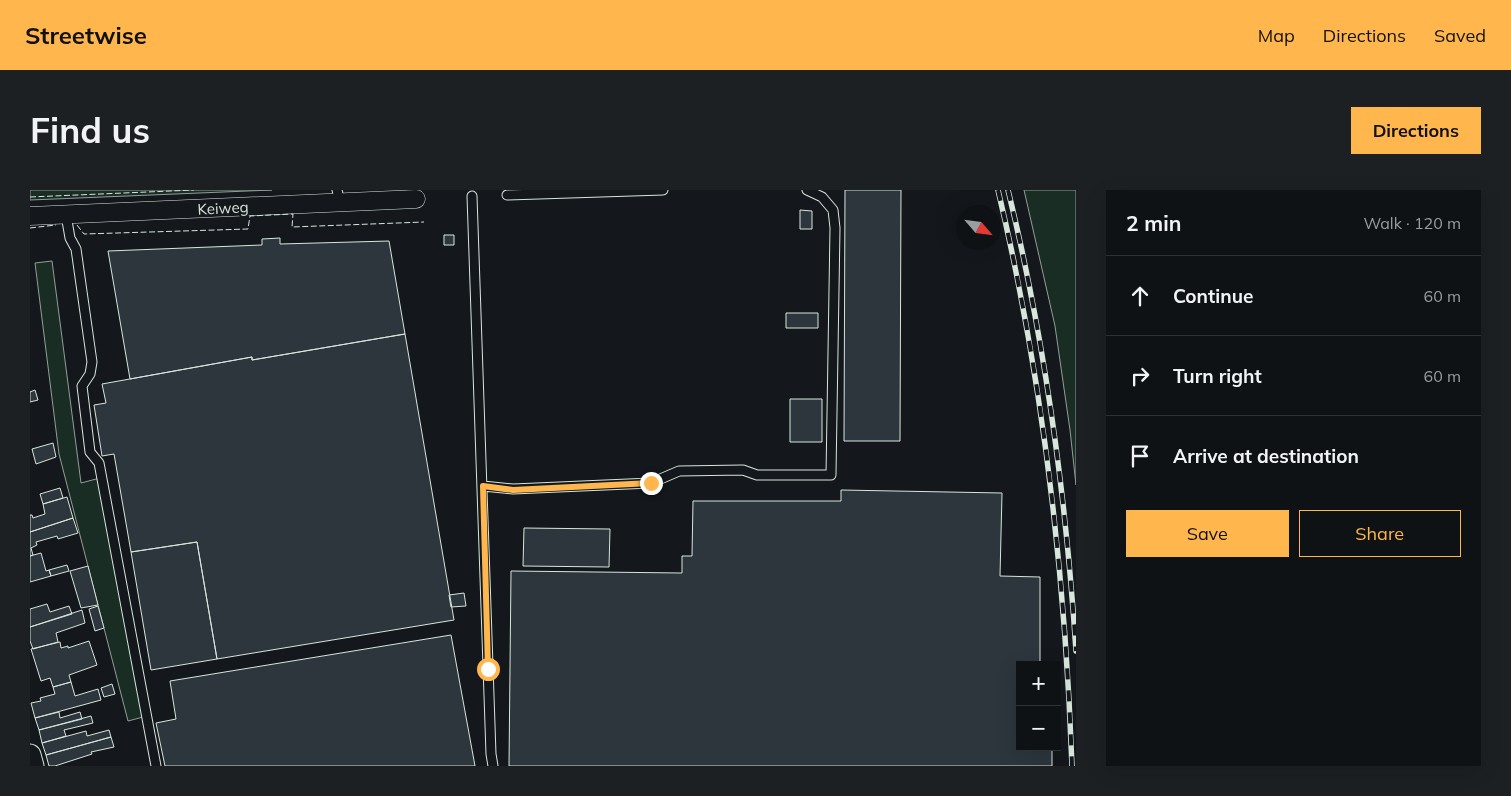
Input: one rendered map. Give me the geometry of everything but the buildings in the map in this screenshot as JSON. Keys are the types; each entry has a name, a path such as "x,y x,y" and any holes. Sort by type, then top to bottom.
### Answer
{"street":[{"name":"Keiweg","path":"30,216 338,196 416,200"},
{"path":"30,755 33,766"}],"lane":[{"path":"508,194 663,190"},
{"path":"483,486 513,490 651,483 679,471 744,470 757,475 831,475 835,228 833,210 822,197 807,190"},
{"path":"822,197 829,190"},
{"path":"472,196 491,754 494,766"},
{"path":"66,215 70,238 76,249 92,362 90,374 82,386 90,452 99,463 156,766"}],"green space":[{"path":"30,190 272,190 30,200"},
{"path":"1024,190 1076,190 1076,485 1055,326"},
{"path":"52,261 81,483 100,478 143,717 128,721 59,454 35,263"}],"railway":[{"path":"998,190 1028,332 1049,476 1064,621 1072,766"},
{"path":"1008,190 1033,304 1052,419 1060,477 1076,651"}],"fence":[{"path":"30,197 194,190"},
{"path":"77,225 84,234 248,229 250,216 293,214 292,227 424,222"},
{"path":"30,228 56,225"}],"route":[{"path":"488,669 483,486 513,490 651,483"}]}
